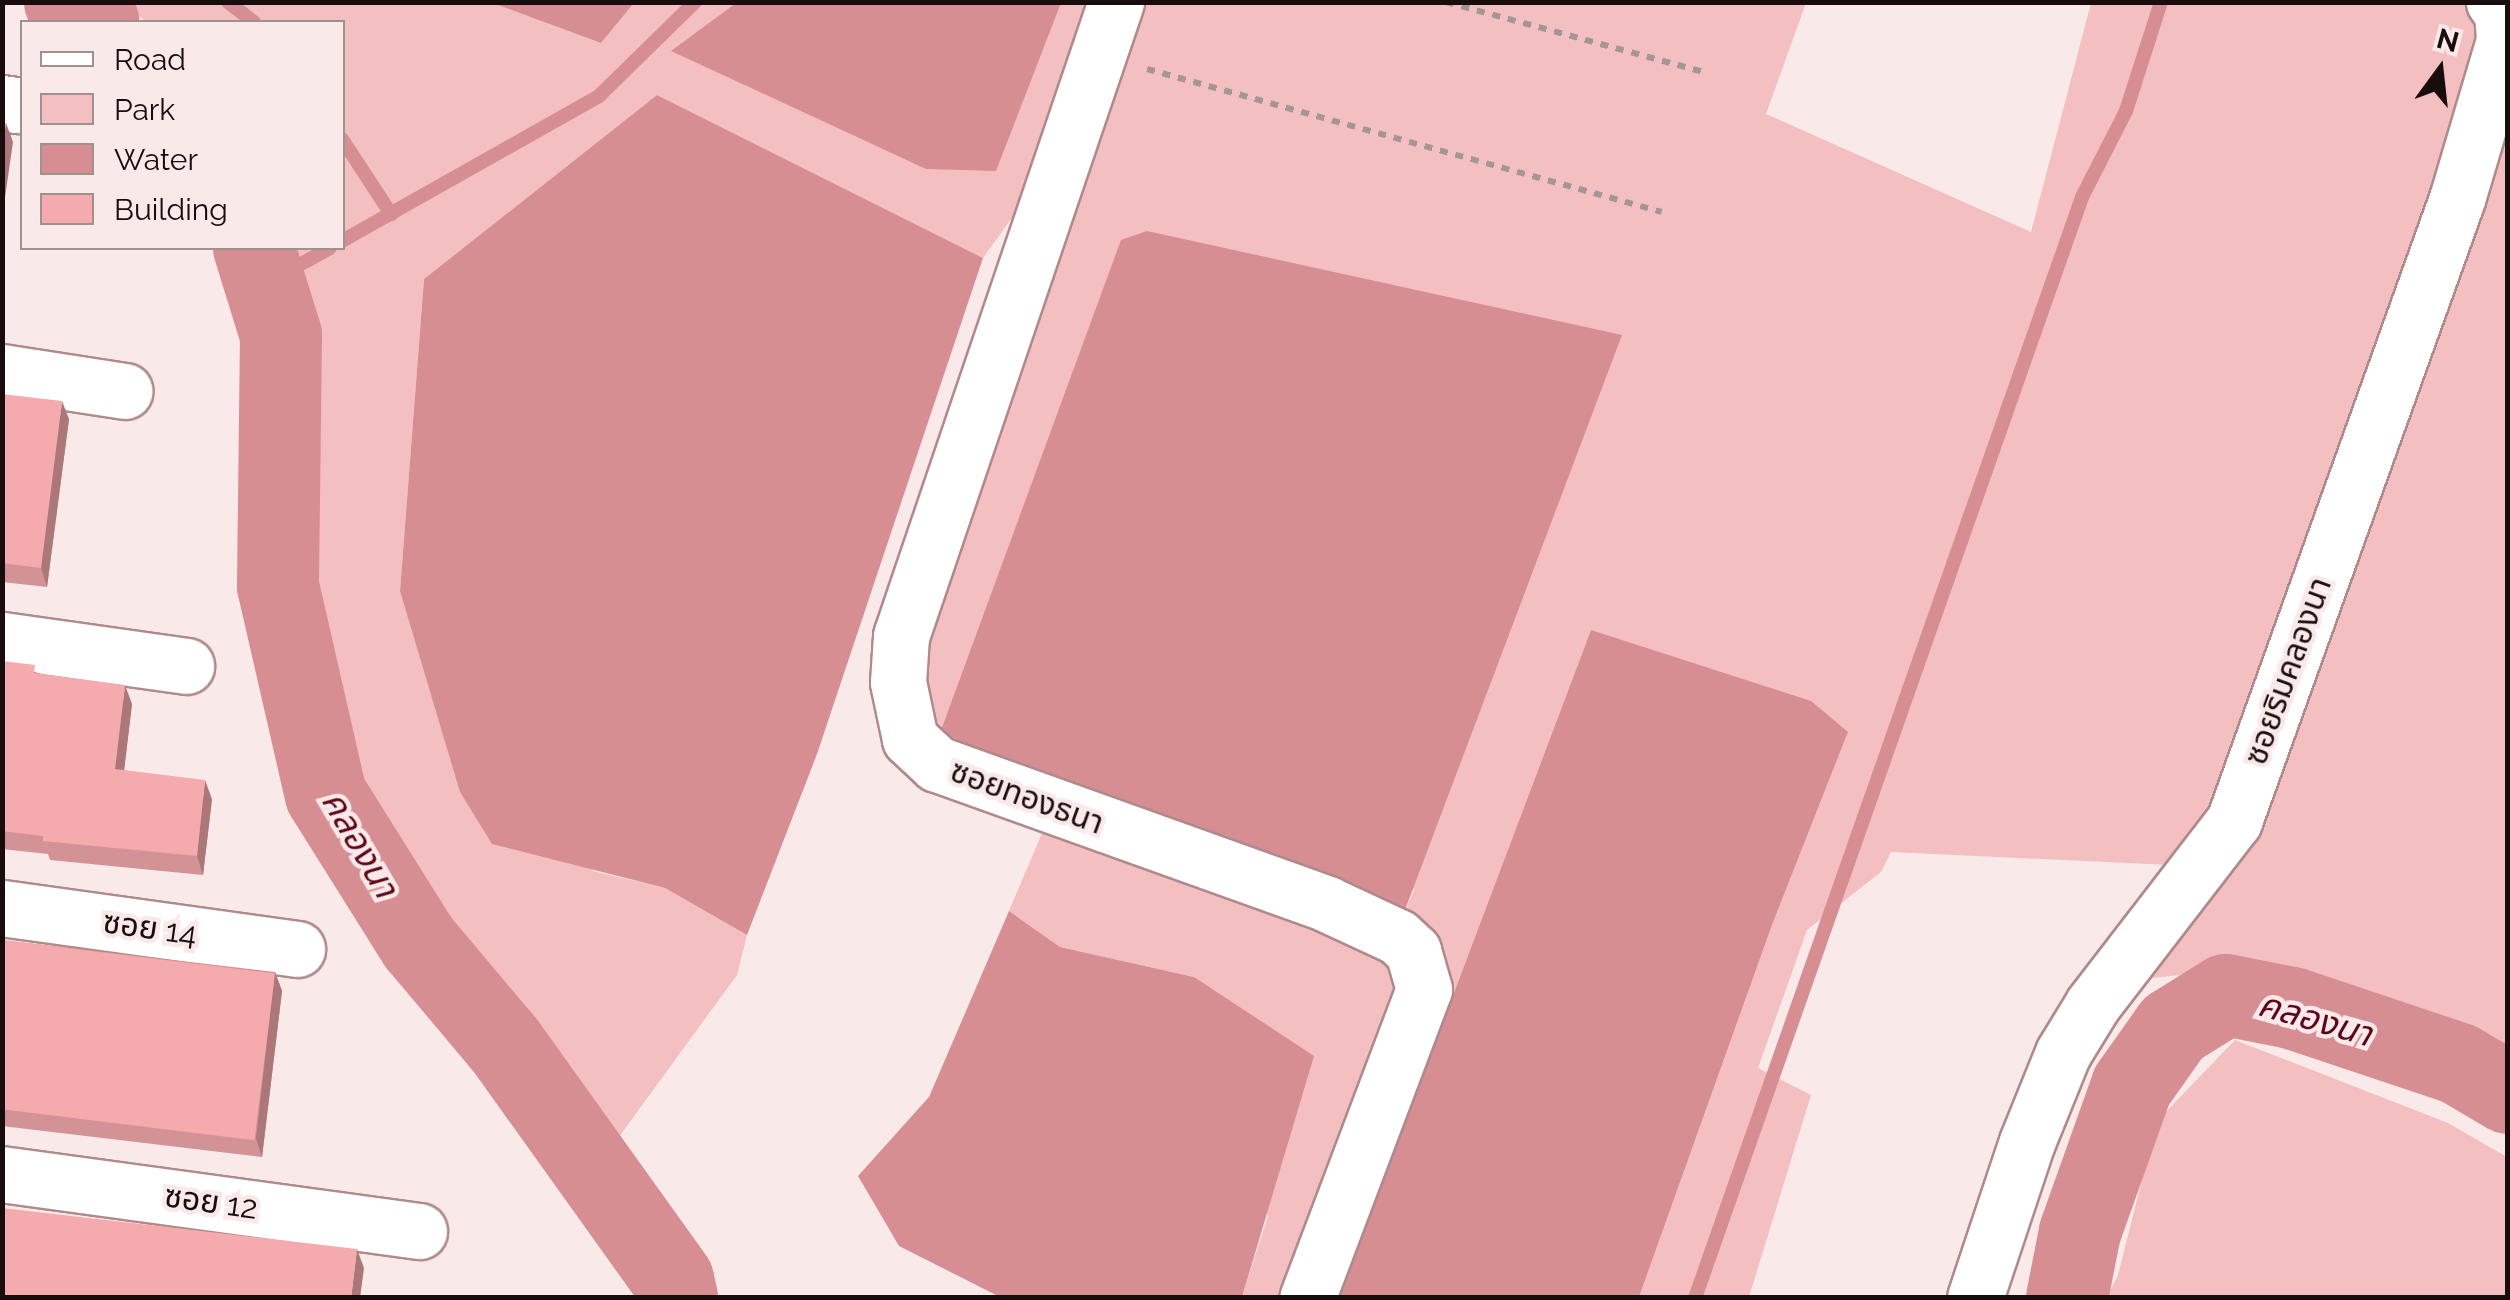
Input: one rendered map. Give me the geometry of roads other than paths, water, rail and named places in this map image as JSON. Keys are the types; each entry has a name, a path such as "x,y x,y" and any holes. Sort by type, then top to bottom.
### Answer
{"street":[{"name":"ซอยทองธนา","path":"1116,2 901,636 898,682 910,739 937,764 1328,904 1398,938 1412,951 1424,988 1306,1298"},
{"name":"ซอยริมคลองนา","path":"1975,1298 2027,1142 2063,1053 2125,960 2234,821 2458,199 2504,40 2502,14 2494,2"},
{"path":"2,372 124,391"},
{"path":"2,640 186,666"},
{"name":"ซอย 14","path":"2,908 296,949"},
{"name":"ซอย 12","path":"2,1174 419,1230"}],"water":[{"path":"737,2 1061,3 996,171 926,169 671,51"},
{"path":"492,3 634,3 601,43"},
{"path":"657,95 983,258 817,754 747,935 665,888 492,844 460,792 400,591 424,279"},
{"path":"1147,231 1622,335 1402,918 983,756 941,730 1121,240"},
{"path":"1591,630 1811,701 1848,732 1772,925 1639,1297 1339,1297"},
{"path":"1009,911 1060,947 1194,977 1314,1056 1242,1297 1000,1297 899,1246 858,1176 929,1097"}],"waterway":[{"name":"คลองนา","path":"65,2 95,20"},
{"path":"228,2 251,20"},
{"path":"345,239 599,96 695,2"},
{"path":"1695,1298 2082,197 2126,111 2161,2"},
{"path":"345,144 391,214"},
{"name":"คลองนา","path":"255,250 281,335 278,586 326,795 419,943 505,1045 673,1280 677,1298"},
{"path":"265,284 326,250"},
{"name":"คลองนา","path":"2067,1298 2080,1232 2132,1086 2173,1028 2226,995 2292,1008 2459,1064 2508,1093"}]}
